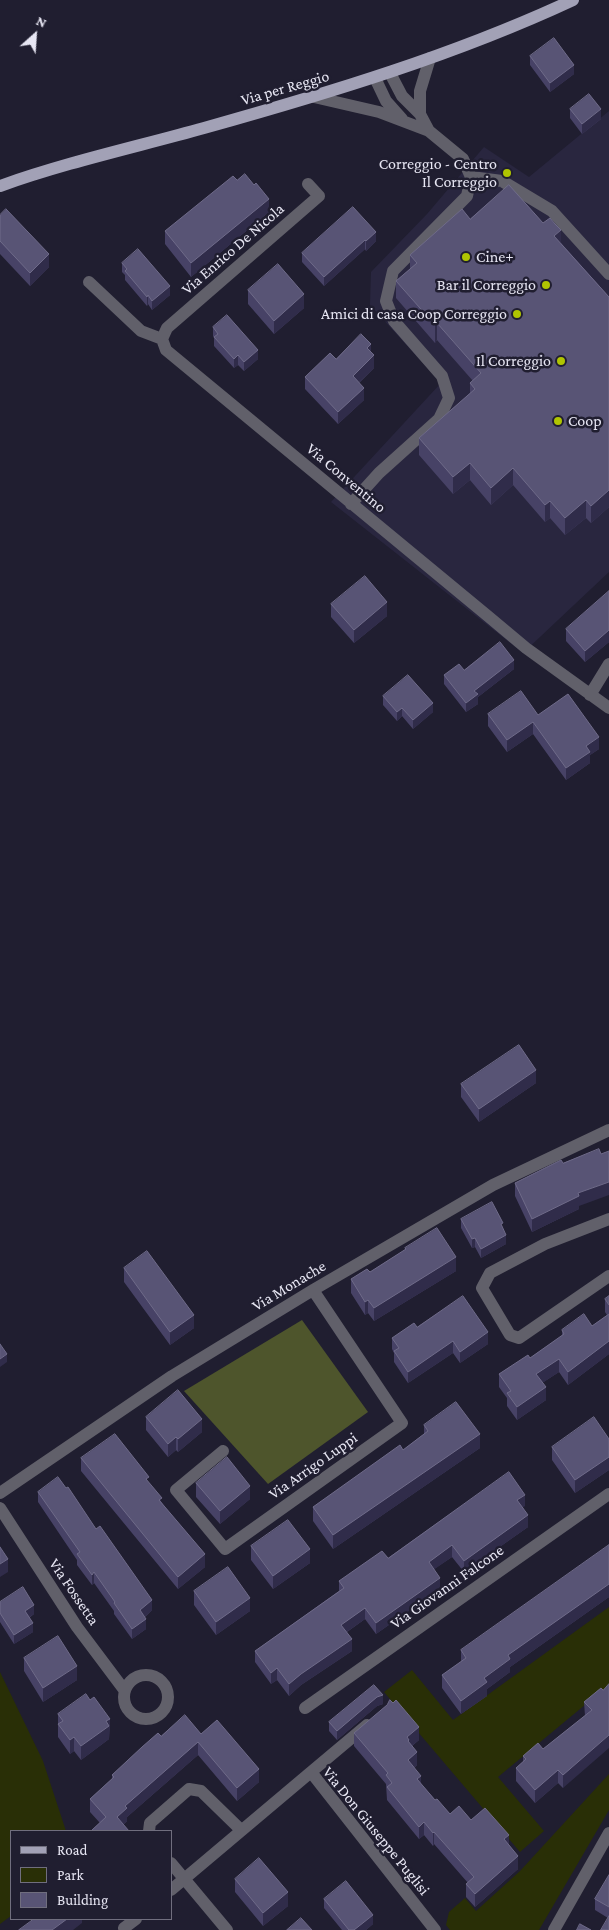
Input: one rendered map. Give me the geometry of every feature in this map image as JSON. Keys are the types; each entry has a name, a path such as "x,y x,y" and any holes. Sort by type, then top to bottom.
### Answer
{"main road":[{"name":"Via per Reggio","path":"0,186 81,161 314,97 375,78 430,58 573,0"}],"street":[{"path":"420,114 420,91 430,58"},
{"path":"390,72 402,96 420,114 429,131"},
{"path":"375,78 386,101 403,121"},
{"path":"314,97 378,112 429,131 463,159 471,177 467,196 393,271 386,301 394,321 442,376 449,398 439,419 379,473 351,504"},
{"path":"471,177 502,181 552,211 609,274"},
{"name":"Via Enrico De Nicola","path":"162,340 167,328 319,196 308,184"},
{"name":"Via Conventino","path":"89,282 141,332 162,340 166,350 526,648 609,708"},
{"path":"590,695 609,664"},
{"name":"Via Monache","path":"0,1493 172,1376 313,1290 493,1185 609,1130"},
{"path":"609,1219 545,1244 490,1273 482,1288 510,1335 519,1338 609,1276"},
{"name":"Via Arrigo Luppi","path":"223,1451 176,1490 225,1549 402,1423 313,1290"},
{"name":"Via Giovanni Falcone","path":"305,1708 609,1494"},
{"name":"Via Fossetta","path":"0,1508 77,1627 125,1691"},
{"path":"311,1772 375,1718"},
{"name":"Via Don Giuseppe Puglisi","path":"172,1889 311,1772 435,1930"},
{"path":"149,1830 150,1823 189,1789 201,1790 241,1830"},
{"path":"554,1930 609,1833"},
{"path":"172,1864 227,1930"},
{"path":"122,1926 134,1920"}],"shaded area":[{"name":"Il Correggio","path":"609,111 609,572 523,653 331,502 441,383 370,305 371,272 427,214 484,147 529,177"}],"green space":[{"path":"302,1320 368,1412 268,1484 184,1391"},
{"path":"609,1607 609,1685 498,1777 544,1831 520,1852 384,1692 412,1670 453,1720"},
{"path":"0,1672 43,1761 66,1830 10,1830 10,1917 0,1924"},
{"path":"609,1774 609,1810 539,1930 450,1930 446,1925 449,1912 465,1898 476,1911 520,1871"}],"building":[{"path":"554,38 574,65 550,83 530,56"},
{"path":"589,94 601,109 582,124 570,109"},
{"path":"245,174 254,185 256,183 269,199 191,263 165,231 233,176 237,180"},
{"name":"Il Correggio","path":"509,185 543,223 550,218 561,230 554,236 609,297 609,490 591,506 586,500 565,518 550,501 545,505 513,468 491,488 470,463 453,477 419,438 475,389 470,383 481,373 437,323 435,325 396,281 417,263 410,255 462,209 470,219"},
{"path":"353,207 376,232 324,277 302,253"},
{"path":"6,209 49,254 30,273 0,241 0,215"},
{"path":"138,249 170,286 152,301 125,271 127,269 122,263"},
{"path":"278,264 304,294 274,321 248,290"},
{"path":"227,315 258,350 244,362 238,355 234,359 214,337 218,334 213,327"},
{"path":"361,334 371,344 367,348 374,355 353,376 364,388 338,412 305,377 330,353 336,359"},
{"path":"365,576 387,602 354,630 331,604"},
{"path":"609,591 609,630 585,651 566,629"},
{"path":"500,642 514,660 474,691 478,694 466,703 444,675 459,664 464,670"},
{"path":"408,675 433,703 413,720 402,708 397,712 383,696"},
{"path":"521,691 538,715 568,694 599,737 586,746 590,752 566,768 533,722 507,740 488,714"},
{"path":"519,1045 536,1070 479,1109 461,1084"},
{"path":"599,1149 601,1154 609,1151 609,1182 578,1193 579,1196 532,1219 515,1183 561,1160 563,1163"},
{"path":"492,1202 503,1223 501,1224 506,1235 481,1249 475,1238 472,1239 461,1219"},
{"path":"437,1228 456,1257 374,1308 368,1300 365,1302 351,1279 367,1269 370,1272"},
{"path":"147,1251 194,1315 170,1332 124,1268"},
{"path":"463,1296 488,1332 460,1352 453,1341 408,1372 394,1351 399,1348 392,1338 414,1323 417,1327"},
{"path":"609,1296 609,1305 605,1299"},
{"path":"584,1314 592,1326 609,1314 609,1341 568,1372 559,1359 536,1374 546,1387 517,1407 507,1393 511,1391 499,1374 528,1355 530,1358 564,1334 562,1330"},
{"path":"0,1344 7,1354 0,1359"},
{"path":"178,1390 202,1419 178,1439 176,1437 168,1444 146,1417"},
{"path":"456,1402 480,1434 333,1535 313,1507 400,1445 403,1450 428,1431 424,1425"},
{"path":"594,1417 609,1439 609,1457 575,1480 552,1447"},
{"path":"115,1434 149,1477 146,1479 162,1498 159,1500 205,1554 178,1577 81,1458"},
{"path":"227,1457 250,1486 220,1511 196,1483"},
{"path":"509,1472 525,1495 517,1500 528,1515 464,1561 452,1545 429,1562 440,1578 376,1623 365,1608 341,1625 352,1639 289,1684 277,1668 271,1673 255,1651 344,1588 339,1581 382,1551 388,1558"},
{"path":"58,1477 66,1488 68,1487 96,1529 100,1526 152,1600 140,1610 146,1619 132,1629 94,1572 92,1575 77,1554 80,1552 38,1492"},
{"path":"288,1520 310,1549 273,1576 251,1546"},
{"path":"609,1545 609,1584 508,1655 510,1659 484,1678 487,1682 461,1701 442,1675 466,1658 461,1650"},
{"path":"0,1547 8,1559 0,1564"},
{"path":"228,1567 250,1598 216,1622 194,1591"},
{"path":"23,1587 34,1605 25,1611 33,1623 14,1635 0,1613 0,1602"},
{"path":"58,1636 77,1666 43,1688 24,1658"},
{"path":"609,1684 609,1735 563,1775 558,1770 535,1790 516,1768 526,1759 523,1756 538,1743 543,1749 592,1710 584,1702"},
{"path":"374,1685 383,1695 377,1697 337,1731 329,1722"},
{"path":"86,1694 90,1700 94,1697 110,1719 106,1721 109,1726 81,1746 74,1737 70,1740 58,1724 63,1721 58,1714"},
{"path":"390,1700 393,1703 396,1700 419,1727 407,1737 417,1752 408,1760 421,1776 417,1779 435,1800 437,1799 450,1814 459,1806 471,1820 485,1808 509,1835 504,1839 518,1856 475,1894 466,1884 474,1877 424,1822 419,1827 387,1787 392,1783 386,1775 388,1773 354,1733 387,1705"},
{"path":"185,1715 201,1734 217,1720 259,1769 237,1788 198,1742 125,1806 127,1808 117,1817 128,1830 92,1830 106,1817 90,1799 142,1747 158,1733 161,1736"},
{"path":"259,1858 288,1892 263,1913 235,1879"},
{"path":"609,1875 609,1907 595,1899"},
{"path":"346,1881 373,1915 354,1930 349,1930 324,1899"},
{"path":"609,1916 609,1930 601,1930"},
{"path":"301,1918 312,1930 287,1930"},
{"path":"33,1920 66,1920 52,1930 19,1930"},
{"path":"580,1924 591,1930 577,1930"}],"place":[{"name":"Correggio - Centro Il Correggio","path":"507,173"},
{"name":"Cine+","path":"466,257"},
{"name":"Bar il Correggio","path":"546,285"},
{"name":"Amici di casa Coop Correggio","path":"517,314"},
{"name":"Il Correggio","path":"561,361"},
{"name":"Coop","path":"558,421"}]}
